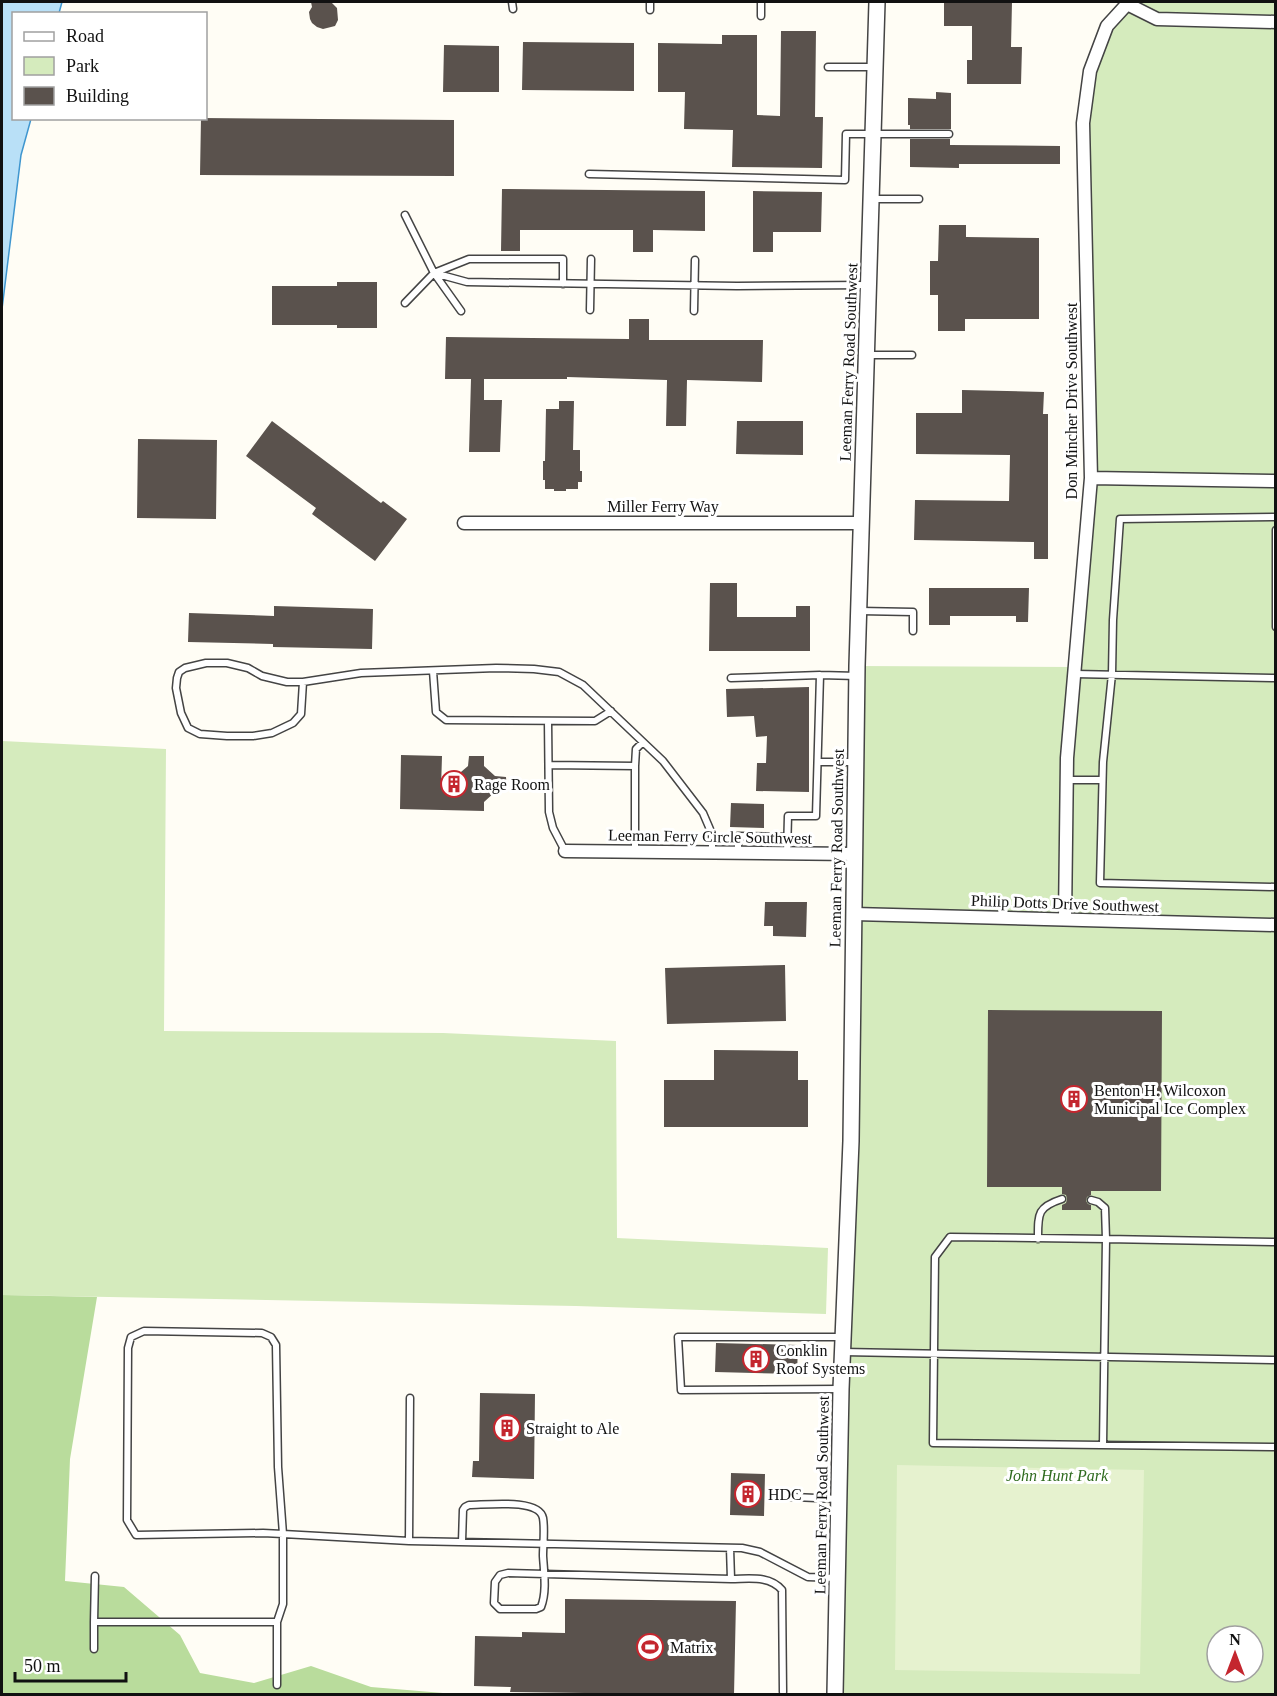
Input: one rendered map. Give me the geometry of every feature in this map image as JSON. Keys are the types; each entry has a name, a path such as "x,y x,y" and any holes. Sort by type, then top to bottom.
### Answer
{"street":[{"name":"Leeman Ferry Road Southwest","path":"835,1695 841,1389 851,1141 857,676 877,2"},
{"path":"1128,3 1157,19 1275,22"},
{"name":"Don Mincher Drive Southwest","path":"1065,919 1067,780 1091,478 1083,123 1090,71 1107,26 1128,3"},
{"path":"1091,478 1275,480"},
{"name":"Miller Ferry Way","path":"464,523 862,524"},
{"name":"Leeman Ferry Circle Southwest","path":"565,851 854,854"},
{"name":"Philip Dotts Drive Southwest","path":"854,914 1275,925"}],"lane":[{"path":"650,2 650,10"},
{"path":"761,2 761,16"},
{"path":"828,67 876,67"},
{"path":"589,174 844,180 846,134 949,134"},
{"path":"872,199 919,199"},
{"path":"405,215 434,273 461,311"},
{"path":"405,303 434,273 469,260 564,259 563,284"},
{"path":"590,310 591,260"},
{"path":"694,311 696,260"},
{"path":"434,273 467,282 868,285"},
{"path":"866,355 912,355"},
{"path":"1275,517 1120,519 1112,674 1102,780 1100,882 1275,887"},
{"path":"1275,530 1275,627"},
{"path":"859,611 912,612 912,631"},
{"path":"303,682 301,714 293,723 272,733 252,736 200,734 188,728 181,713 176,688 179,672 185,668 206,663 227,663 248,668 262,676 287,682 303,682 361,673 496,668 559,672 583,684 663,761 703,813 712,834 712,853"},
{"path":"433,671 436,712 446,720 595,722 611,711"},
{"path":"1075,674 1275,678"},
{"path":"787,854 788,816 816,816 820,675"},
{"path":"732,678 857,676"},
{"path":"548,721 549,812 553,828 565,851"},
{"path":"635,852 636,749 643,742"},
{"path":"818,762 855,762"},
{"path":"549,765 635,766"},
{"path":"1067,780 1102,780"},
{"path":"738,853 738,836 787,837"},
{"path":"1038,1239 1038,1220 1041,1210 1048,1203 1062,1199"},
{"path":"1091,1200 1105,1208 1103,1445"},
{"path":"1275,1242 950,1237 935,1257 933,1443 1275,1447"},
{"path":"277,1685 276,1622 283,1604 284,1534 278,1467 276,1345 271,1337 262,1333 144,1331 131,1337 128,1348 128,1520 136,1535 284,1534 409,1541 730,1548 760,1552 808,1577 837,1578"},
{"path":"841,1389 681,1390 678,1337 843,1345 935,1354 1275,1360"},
{"path":"409,1541 410,1398"},
{"path":"772,1496 839,1499"},
{"path":"462,1542 465,1506 528,1505 540,1511 543,1517 543,1544 544,1575 544,1600 536,1609 500,1609 494,1603 495,1582 500,1575 508,1574 544,1575 768,1580 777,1584 782,1590 783,1692"},
{"path":"730,1548 731,1579"},
{"path":"94,1649 95,1576"},
{"path":"94,1622 276,1622"}],"green space":[{"name":"John Hunt Park","path":"1129,2 1275,2 1275,1694 836,1694 857,666 1076,667 1091,478 1083,123 1107,26"},
{"path":"2,741 166,749 164,1031 443,1033 616,1041 617,1238 828,1248 826,1314 576,1306 2,1295"},
{"path":"2,1295 97,1297 70,1459 65,1581 124,1587 180,1635 200,1673 254,1683 311,1666 371,1687 455,1694 2,1694"},
{"path":"897,1465 1144,1470 1140,1674 895,1670"}],"water":[{"path":"2,2 62,2 59,12 12,12 12,120 31,120 21,155 2,309"}],"building":[{"path":"311,2 331,2 337,8 338,20 335,26 323,29 312,23 309,12 312,7"},
{"path":"944,2 1012,2 1011,47 1022,47 1021,84 967,84 967,60 972,60 972,26 944,26"},
{"path":"781,31 816,31 815,117 823,117 822,168 732,167 733,130 684,129 685,92 658,92 658,43 722,44 722,35 757,35 757,115 780,116"},
{"path":"523,42 634,43 634,91 522,90"},
{"path":"444,45 499,46 499,92 443,92"},
{"path":"936,92 951,93 951,129 910,129 908,98 936,99"},
{"path":"207,118 454,120 454,176 200,175 201,120 207,120"},
{"path":"910,139 950,139 950,145 1060,146 1060,164 959,164 959,168 910,167"},
{"path":"502,189 705,191 705,231 653,230 653,252 633,252 633,230 520,230 520,251 501,251"},
{"path":"753,191 822,192 821,232 773,232 773,252 753,252"},
{"path":"939,225 966,225 966,237 1039,238 1039,319 965,319 965,331 938,331 938,295 930,295 930,261 938,261"},
{"path":"337,282 377,282 377,328 337,328 337,325 272,325 272,286 337,286"},
{"path":"629,319 649,319 649,340 763,340 762,382 687,380 686,426 666,426 667,380 567,377 567,379 484,379 484,400 502,400 500,452 469,452 471,379 445,379 446,337 629,339"},
{"path":"962,390 1044,392 1043,414 1048,414 1048,559 1034,559 1034,542 914,540 915,500 1009,501 1010,455 916,454 916,413 962,413"},
{"path":"559,401 574,401 573,450 580,450 580,471 582,471 582,482 578,482 578,489 566,489 566,491 545,489 545,480 543,480 546,409 559,409"},
{"path":"272,421 381,503 383,501 407,519 375,561 312,514 316,508 246,456"},
{"path":"737,421 803,421 803,455 736,454"},
{"path":"138,439 217,440 216,519 137,518"},
{"path":"710,583 737,583 737,617 796,617 796,606 810,606 810,651 709,651"},
{"path":"929,588 1029,588 1028,622 1016,622 1016,616 950,616 950,625 929,625"},
{"path":"274,606 373,609 372,649 188,642 189,613 274,616"},
{"path":"809,687 809,792 756,791 757,763 766,763 767,736 756,737 754,716 727,717 726,689"},
{"name":"Rage Room","path":"401,755 442,756 441,789 468,766 469,756 484,756 484,766 495,776 506,777 507,792 495,792 484,802 484,811 400,809"},
{"path":"731,803 764,804 764,828 730,827"},
{"path":"765,902 807,902 806,937 773,936 773,926 764,926"},
{"path":"785,965 786,1021 667,1024 665,968"},
{"name":"Benton H. Wilcoxon Municipal Ice Complex","path":"988,1010 1162,1011 1161,1191 1091,1191 1086,1201 1091,1205 1091,1210 1062,1210 1062,1205 1067,1199 1066,1195 1062,1194 1062,1187 987,1187"},
{"path":"714,1050 798,1051 798,1080 808,1080 808,1127 664,1127 664,1080 714,1080"},
{"name":"Conklin Roof Systems","path":"716,1343 798,1345 797,1374 715,1372"},
{"name":"Straight to Ale","path":"480,1393 535,1394 534,1479 472,1477 473,1461 479,1461"},
{"name":"HDC","path":"731,1473 765,1474 764,1516 730,1515"},
{"name":"Matrix","path":"565,1599 736,1601 734,1695 510,1692 511,1687 474,1686 475,1636 522,1637 522,1632 565,1633"}],"place":[{"name":"Rage Room","path":"454,784"},
{"name":"Benton H. Wilcoxon Municipal Ice Complex","path":"1074,1099"},
{"name":"Conklin Roof Systems","path":"756,1359"},
{"name":"Straight to Ale","path":"507,1428"},
{"name":"HDC","path":"748,1494"},
{"name":"Matrix","path":"650,1647"}]}
